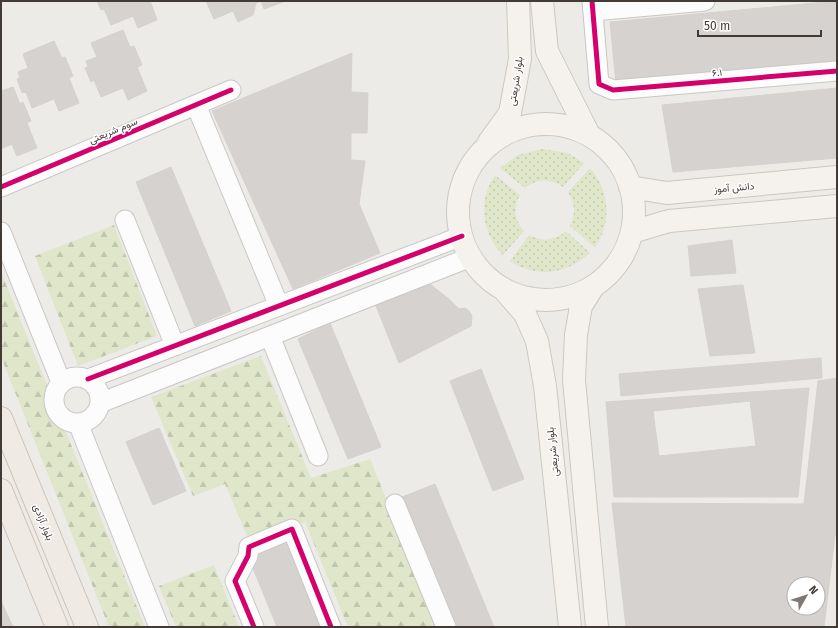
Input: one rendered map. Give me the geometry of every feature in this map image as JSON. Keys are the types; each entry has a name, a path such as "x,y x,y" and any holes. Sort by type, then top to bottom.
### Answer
{"main road":[{"name":"بلوار شریعتی","path":"518,1 520,59 510,113 469,170 461,191 458,214 462,236 471,257 485,275 503,289 525,314 537,341 544,386 570,627"},
{"path":"542,1 547,51 589,135"},
{"path":"520,59 523,64 530,68 538,66 543,61 547,51"},
{"path":"482,151 500,137 522,127 544,124 567,127 589,135 607,149 621,166 630,187 634,209 632,232 624,254 611,272 593,287 580,306 576,335 574,380 597,627"},
{"name":"دانش آموز","path":"630,187 667,193 837,177"},
{"path":"632,232 669,221 837,206"},
{"path":"503,289 525,298 548,300 572,296 593,287"},
{"name":"بلوار آزادی","path":"3,430 87,627"},
{"path":"1,490 9,528 57,627"}],"street":[{"path":"592,6 705,1"},
{"name":"۶.۱","path":"592,6 599,84 613,90 837,71"},
{"name":"سوم شریعتی","path":"1,187 231,90"},
{"path":"196,105 279,306"},
{"path":"125,220 175,346"},
{"path":"1,232 61,382"},
{"path":"88,379 98,389 100,403 92,417 86,421 78,423 64,419 55,408 54,394 61,382 74,376 88,379 462,236"},
{"path":"100,403 471,257"},
{"path":"270,336 318,456"},
{"path":"78,423 159,627"},
{"path":"395,504 446,627"},
{"path":"254,627 235,581 248,556 249,547 292,529 331,627"}],"green space":[{"path":"542,149 568,153 584,163 563,187 554,182 539,181 525,188 500,168 518,155"},
{"path":"590,168 602,187 606,207 604,228 595,248 570,226 574,209 568,192"},
{"path":"495,175 520,195 516,204 516,218 524,231 503,255 490,237 484,216 486,195"},
{"path":"114,225 157,336 78,366 35,256"},
{"path":"566,231 590,253 572,266 552,272 541,272 520,267 510,261 529,235 538,239 553,239"},
{"path":"1,272 145,627 109,627 1,357"},
{"path":"261,356 311,478 370,459 438,627 348,627 305,522 249,540 225,484 193,496 151,397"},
{"path":"214,565 239,627 176,627 159,586"}],"building":[{"path":"97,1 150,1 157,20 138,28 133,16 111,25 104,9 101,10"},
{"path":"206,1 261,1 256,3 253,15 238,22 233,11 214,19"},
{"path":"261,1 286,1 264,9"},
{"path":"837,1 837,63 616,83 610,22"},
{"path":"123,30 130,47 134,46 142,65 137,67 147,91 128,100 123,88 101,97 94,80 91,82 85,68 88,67 86,61 97,57 91,43"},
{"path":"54,41 62,58 65,57 73,76 69,78 79,103 59,111 54,99 32,108 26,92 22,93 17,79 20,78 18,72 28,68 23,54"},
{"path":"352,53 351,92 368,93 367,133 351,133 351,160 365,161 359,204 380,253 293,289 212,111"},
{"path":"13,87 20,104 23,102 31,121 27,123 37,148 17,156 12,144 1,149 1,91"},
{"path":"837,88 837,158 673,172 662,105"},
{"path":"171,167 231,311 195,326 136,182"},
{"path":"732,240 736,273 691,276 688,246"},
{"path":"421,277 449,299 459,309 465,308 469,311 472,316 471,326 399,363 372,296"},
{"path":"743,285 755,353 710,356 698,289"},
{"path":"330,323 381,447 348,459 298,339"},
{"path":"821,358 822,378 621,396 619,374"},
{"path":"481,369 524,479 493,491 450,381"},
{"path":"837,378 837,535 835,535 826,610 826,576 786,576 786,616 825,616 824,627 626,627 612,503 804,504 818,381"},
{"path":"809,388 798,497 614,497 606,402"},
{"path":"750,401 756,446 659,456 653,411"},
{"path":"159,428 186,491 153,505 126,442"},
{"path":"435,484 494,627 456,627 402,497"},
{"path":"287,540 322,627 277,627 248,556"},
{"path":"1,601 13,627 1,627"}],"cycle path":[{"path":"592,1 599,84 613,90 837,71"},
{"path":"1,187 231,90"},
{"path":"88,379 462,236"},
{"path":"254,627 235,581 248,556 249,547 292,529 331,627"}]}
